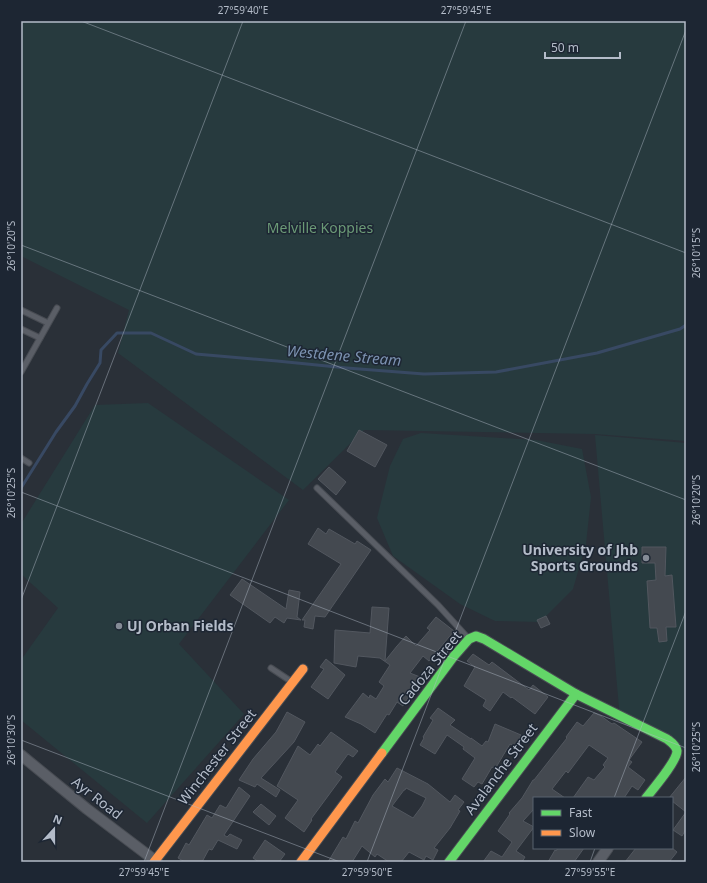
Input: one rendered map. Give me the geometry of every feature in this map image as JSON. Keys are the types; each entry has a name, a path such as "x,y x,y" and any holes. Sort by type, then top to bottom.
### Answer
{"street":[{"name":"Cadoza Street","path":"301,862 450,663 469,639 474,636 484,639 576,694 667,739 674,744 677,748 676,756 673,762 647,797"},
{"name":"Winchester Street","path":"155,862 303,669"},
{"name":"Avalanche Street","path":"449,862 576,694"},
{"name":"Ayr Road","path":"21,755 155,862"},
{"path":"598,862 607,849"}],"lane":[{"path":"21,372 57,308"},
{"path":"21,310 48,323"},
{"path":"21,329 40,338"},
{"path":"21,458 29,463"},
{"path":"317,488 430,597 469,639"},
{"path":"271,668 292,683"}],"green space":[{"name":"Melville Koppies","path":"21,21 686,21 686,441 595,434 364,430 303,490 118,353 129,310 21,256"},
{"name":"UJ Orban Fields","path":"148,403 289,500 179,644 244,714 147,823 21,720 21,660 58,608 21,574 21,524 95,405"},
{"path":"421,433 536,440 582,449 591,497 586,544 573,589 540,622 495,621 460,604 393,556 377,518 390,466 403,439"},
{"name":"University of Jhb Sports Grounds","path":"595,435 686,443 686,751 620,719"}],"building":[{"path":"359,430 387,445 375,467 347,451"},
{"path":"329,467 346,482 336,495 318,479"},
{"path":"318,528 326,534 329,529 355,544 357,541 371,550 325,617 315,616 313,629 304,627 305,620 302,620 341,564 308,544"},
{"path":"642,547 666,547 665,576 672,575 676,627 666,627 667,641 659,642 657,628 650,628 647,581 656,580 655,563 642,563"},
{"path":"242,579 286,609 289,590 300,592 297,617 301,620 287,618 284,623 275,617 270,623 230,595"},
{"path":"372,607 389,608 385,661 406,636 416,646 430,630 427,628 436,617 454,631 429,661 423,656 410,673 420,677 403,706 397,702 389,715 387,714 375,733 361,724 345,717 363,693 369,698 370,695 376,699 384,686 379,682 390,665 380,658 358,656 356,667 334,663 335,630 370,633"},
{"path":"546,616 550,624 541,628 537,620"},
{"path":"473,654 489,665 492,662 529,690 533,685 548,697 535,714 503,692 490,711 483,706 486,700 464,686 475,667 467,661"},
{"path":"326,659 345,675 328,699 311,687 324,669 320,667"},
{"path":"438,708 455,720 450,725 482,746 486,741 488,742 495,724 521,735 516,747 510,744 495,769 492,767 482,784 478,782 474,787 462,779 475,758 463,749 464,747 447,735 435,754 420,745 433,720 430,718"},
{"path":"287,712 305,722 294,742 261,778 280,790 276,797 257,784 255,787 239,780 253,759 276,732"},
{"path":"594,713 612,724 614,723 642,742 629,760 632,762 628,767 645,780 638,790 632,786 625,797 574,797 588,777 594,780 605,767 603,765 608,758 589,745 568,773 566,771 552,789 564,797 533,797 533,810 523,821 533,826 533,828 516,851 525,857 522,862 483,862 491,851 502,857 512,842 498,831 510,814 509,813 522,798 533,780 567,738 566,737 577,722 583,726"},
{"path":"331,732 358,751 353,757 348,754 335,772 342,777 311,819 312,820 304,832 285,818 298,800 277,786 298,746 310,755 318,744 320,746"},
{"path":"397,768 428,784 450,802 455,795 464,802 458,810 460,811 450,828 434,848 438,850 433,860 426,856 424,860 409,852 401,862 389,862 377,854 375,857 362,846 352,862 328,862 343,837 346,839 355,821 358,823 373,795 385,779 388,782","holes":["406,788 426,798 413,818 392,806"]},
{"path":"686,777 686,812 673,802 673,797 670,797"},
{"path":"239,787 250,796 224,835 227,837 230,834 242,840 237,849 218,840 212,850 209,849 202,862 185,862 178,858 186,843 189,845 207,815 212,818 220,805 226,808"},
{"path":"261,804 276,816 269,825 253,812"},
{"path":"686,812 686,829 682,836 673,830"},
{"path":"265,840 285,854 279,862 259,862 253,858"},
{"path":"557,849 583,849 574,862 548,862 555,850 556,851"},
{"path":"635,849 673,849 677,852 669,862 625,862"}],"waterway":[{"name":"Westdene Stream","path":"21,488 56,432 75,406 100,363 101,350 117,333 151,333 196,354 424,374 496,372 597,353 680,329 686,325"}],"traffic: fast":[{"path":"382,753 454,656 469,639 476,636 484,639 576,694 667,739 673,744 676,747 676,756 664,775 647,797"},
{"path":"449,862 576,694"}],"traffic: slow":[{"path":"154,862 303,669"},
{"path":"301,862 382,753"}],"place":[{"name":"University of Jhb Sports Grounds","path":"646,558"},
{"name":"UJ Orban Fields","path":"119,626"}]}
